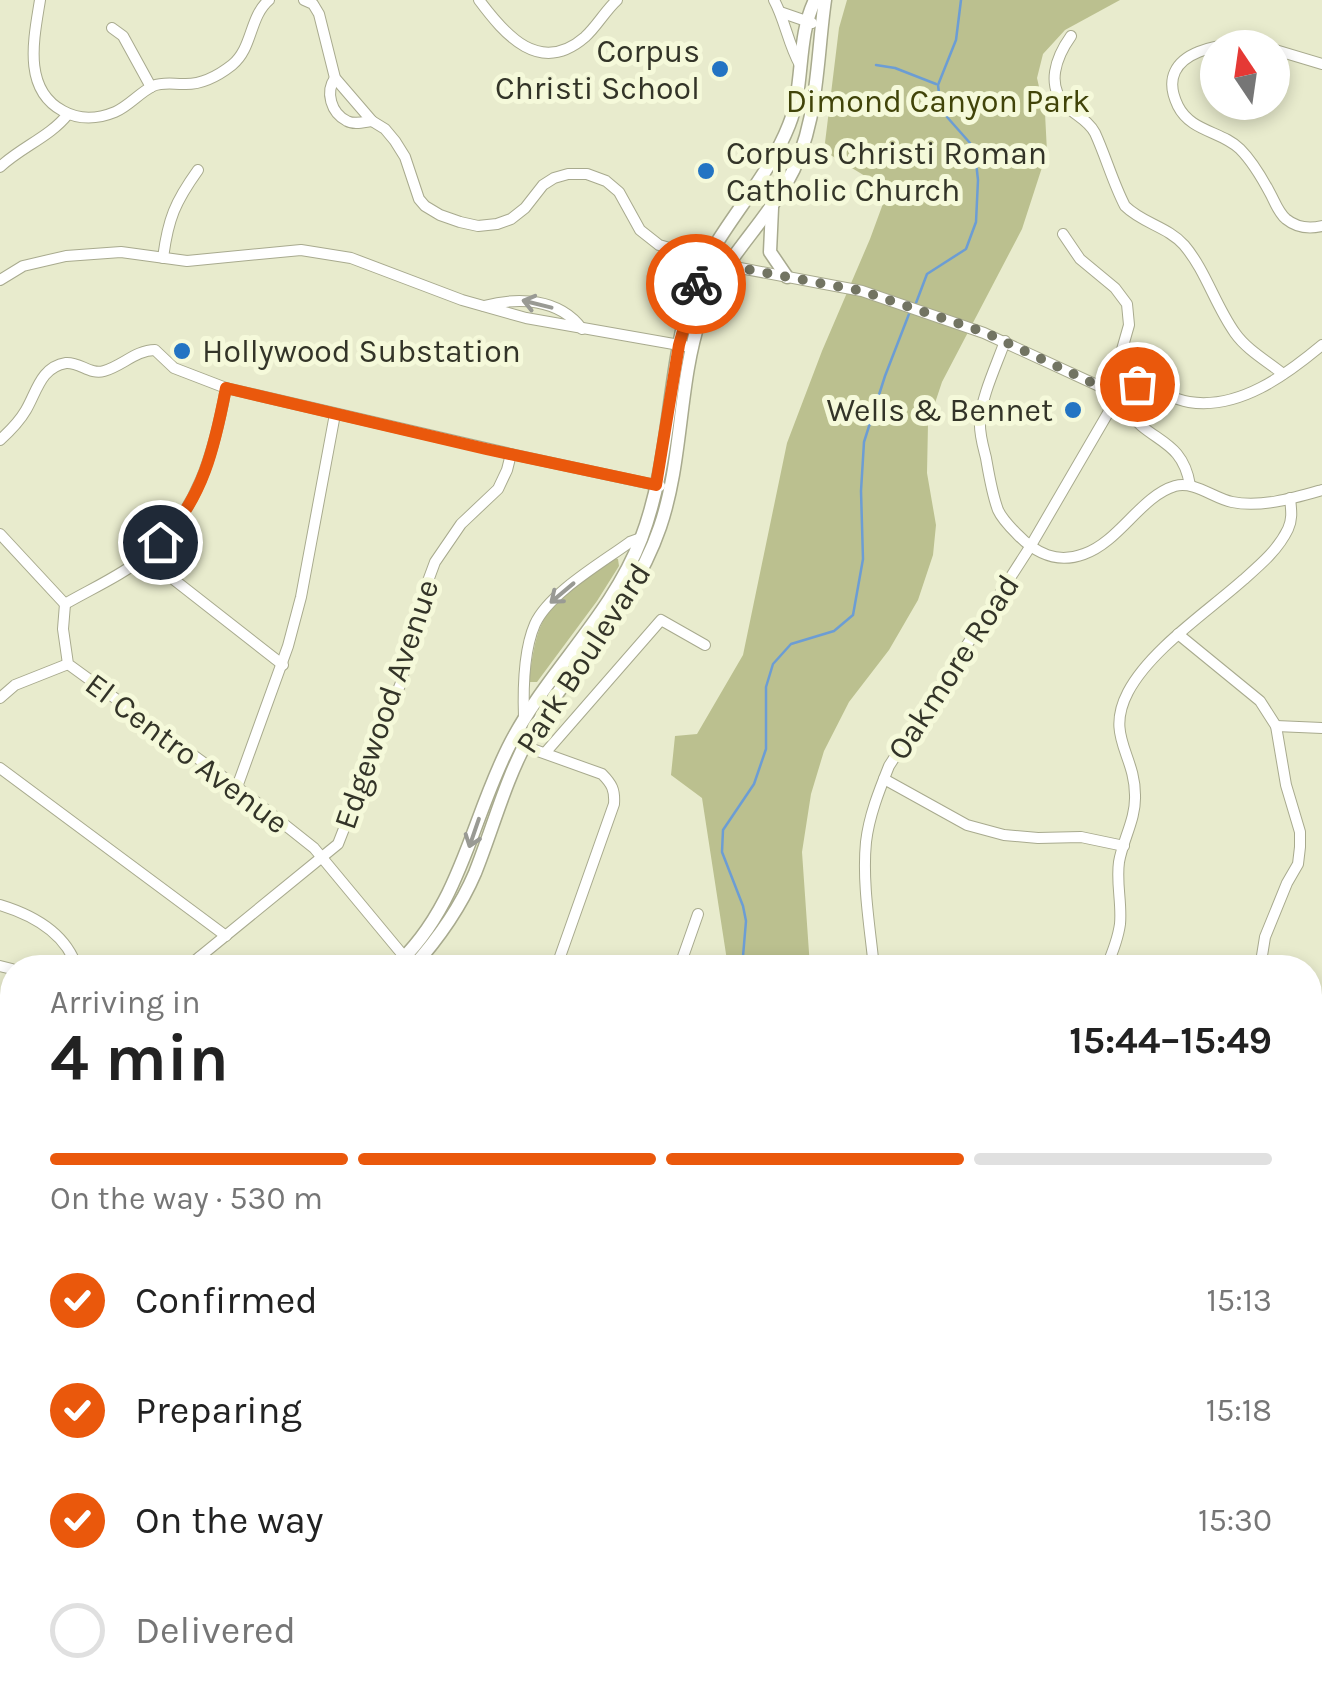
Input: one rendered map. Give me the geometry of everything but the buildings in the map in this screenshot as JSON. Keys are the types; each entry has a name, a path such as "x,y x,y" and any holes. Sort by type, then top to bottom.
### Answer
{"main road":[{"name":"Park Boulevard","path":"517,744 621,608 662,524 663,486 690,299 708,258 772,162 790,122 806,22 815,0"},
{"name":"Park Boulevard","path":"686,346 719,278 772,205 800,154 817,79 826,0"},
{"path":"772,205 770,252 786,277"},
{"name":"Park Boulevard","path":"422,955 460,903 474,874 508,780 524,718 618,585 663,486"}],"street":[{"path":"40,0 33,47 38,84 46,98 68,114 84,118 128,106 150,87 198,83 227,69 244,49 257,14 269,0"},
{"path":"479,0 520,46 546,52 571,46 586,36 617,0"},
{"path":"774,0 801,66"},
{"path":"311,2 318,14 335,78 395,141 425,206 460,222 478,226 497,224 524,208 543,184 568,174 587,174 606,181 619,192 640,230 659,245 786,277 862,291 984,332 1099,386 1137,384 1192,403 1232,400 1249,393 1300,364 1322,345"},
{"path":"780,12 822,24"},
{"path":"112,28 123,36 150,87"},
{"path":"1071,36 1059,53 1054,73 1058,93 1066,106 1093,129 1125,206 1181,241 1198,264 1234,332 1283,374"},
{"path":"1200,51 1184,59 1176,70 1173,84 1180,110 1191,122 1239,148 1288,221 1302,228 1322,226"},
{"path":"1290,54 1322,64"},
{"path":"335,78 330,84 329,98 335,111 346,121 372,121"},
{"path":"0,168 58,126 68,114"},
{"path":"163,258 167,226 180,195 198,170"},
{"name":"Oakmore Road","path":"873,955 866,842 888,766 1030,547 1108,413 1115,388 1116,367 1129,325 1126,304 1114,288 1080,259 1062,234"},
{"path":"672,248 690,299"},
{"path":"0,280 22,266 66,256 121,252 199,260 301,250 348,257 483,306 583,329 686,346"},
{"path":"483,306 521,299 540,302 574,317 583,329"},
{"path":"1005,341 980,418 990,479 999,513 1030,547 1050,557 1088,553 1161,492 1177,486 1190,485 1234,503 1256,504 1322,490"},
{"path":"0,440 26,409 50,369 75,363 97,372 109,370 146,350 155,350 174,368 226,388 663,486"},
{"path":"0,534 65,604 145,557 176,526 202,484 226,388"},
{"path":"1115,388 1127,410 1178,452 1190,485"},
{"path":"237,787 283,665 301,598 334,414"},
{"name":"Edgewood Avenue","path":"202,955 338,844 402,680 418,608 434,562 461,524 498,489 511,454"},
{"path":"1111,955 1120,923 1119,862 1136,791 1118,730 1127,693 1178,634 1268,557 1288,529 1292,516 1290,498"},
{"name":"Park Boulevard","path":"524,718 522,684 534,626 542,613 554,598 630,542 642,538"},
{"path":"145,557 283,665"},
{"name":"El Centro Avenue","path":"65,604 63,629 68,664 314,848 403,955"},
{"path":"545,753 661,620 706,645"},
{"path":"1178,634 1260,702 1276,726 1300,846 1298,864 1265,937 1262,955"},
{"path":"0,698 16,684 68,664"},
{"path":"1276,726 1322,728"},
{"path":"517,744 602,774 612,784 614,804 561,955"},
{"path":"0,768 226,936"},
{"path":"884,780 966,825 1004,836 1081,837 1124,846"},
{"path":"0,905 39,920 64,942 70,955"},
{"path":"684,955 698,914"}],"green space":[{"name":"Dimond Canyon Park","path":"847,0 1120,0 1065,30 1043,54 1037,78 1045,113 1047,152 1022,229 942,382 928,424 927,473 936,525 933,555 918,600 889,650 849,702 824,751 811,794 802,852 809,955 726,955 702,798 671,775 675,736 697,734 743,655 787,443 888,190 824,151 839,28"},
{"path":"615,558 619,566 597,601 537,682 530,682 535,643 547,614 574,587"}],"waterway":[{"path":"916,303 927,274 966,249 976,222 976,162 970,143 947,117 938,85 956,40 961,0"},
{"path":"876,65 936,84"},
{"path":"743,955 746,921 722,852 723,830 754,784 766,749 766,687 773,664 791,644 834,631 853,615 863,559 864,442 909,314"}],"way so far":[{"path":"696,284 708,258 740,268 862,291 984,332 1099,386 1137,384"}],"place":[{"name":"Corpus Christi School","path":"720,69"},
{"name":"Corpus Christi Roman Catholic Church","path":"706,171"},
{"name":"Hollywood Substation","path":"182,351"},
{"name":"Wells & Bennet","path":"1073,410"}],"route":[{"path":"160,542 176,526 202,484 226,388 656,485 679,345 696,284"}]}
